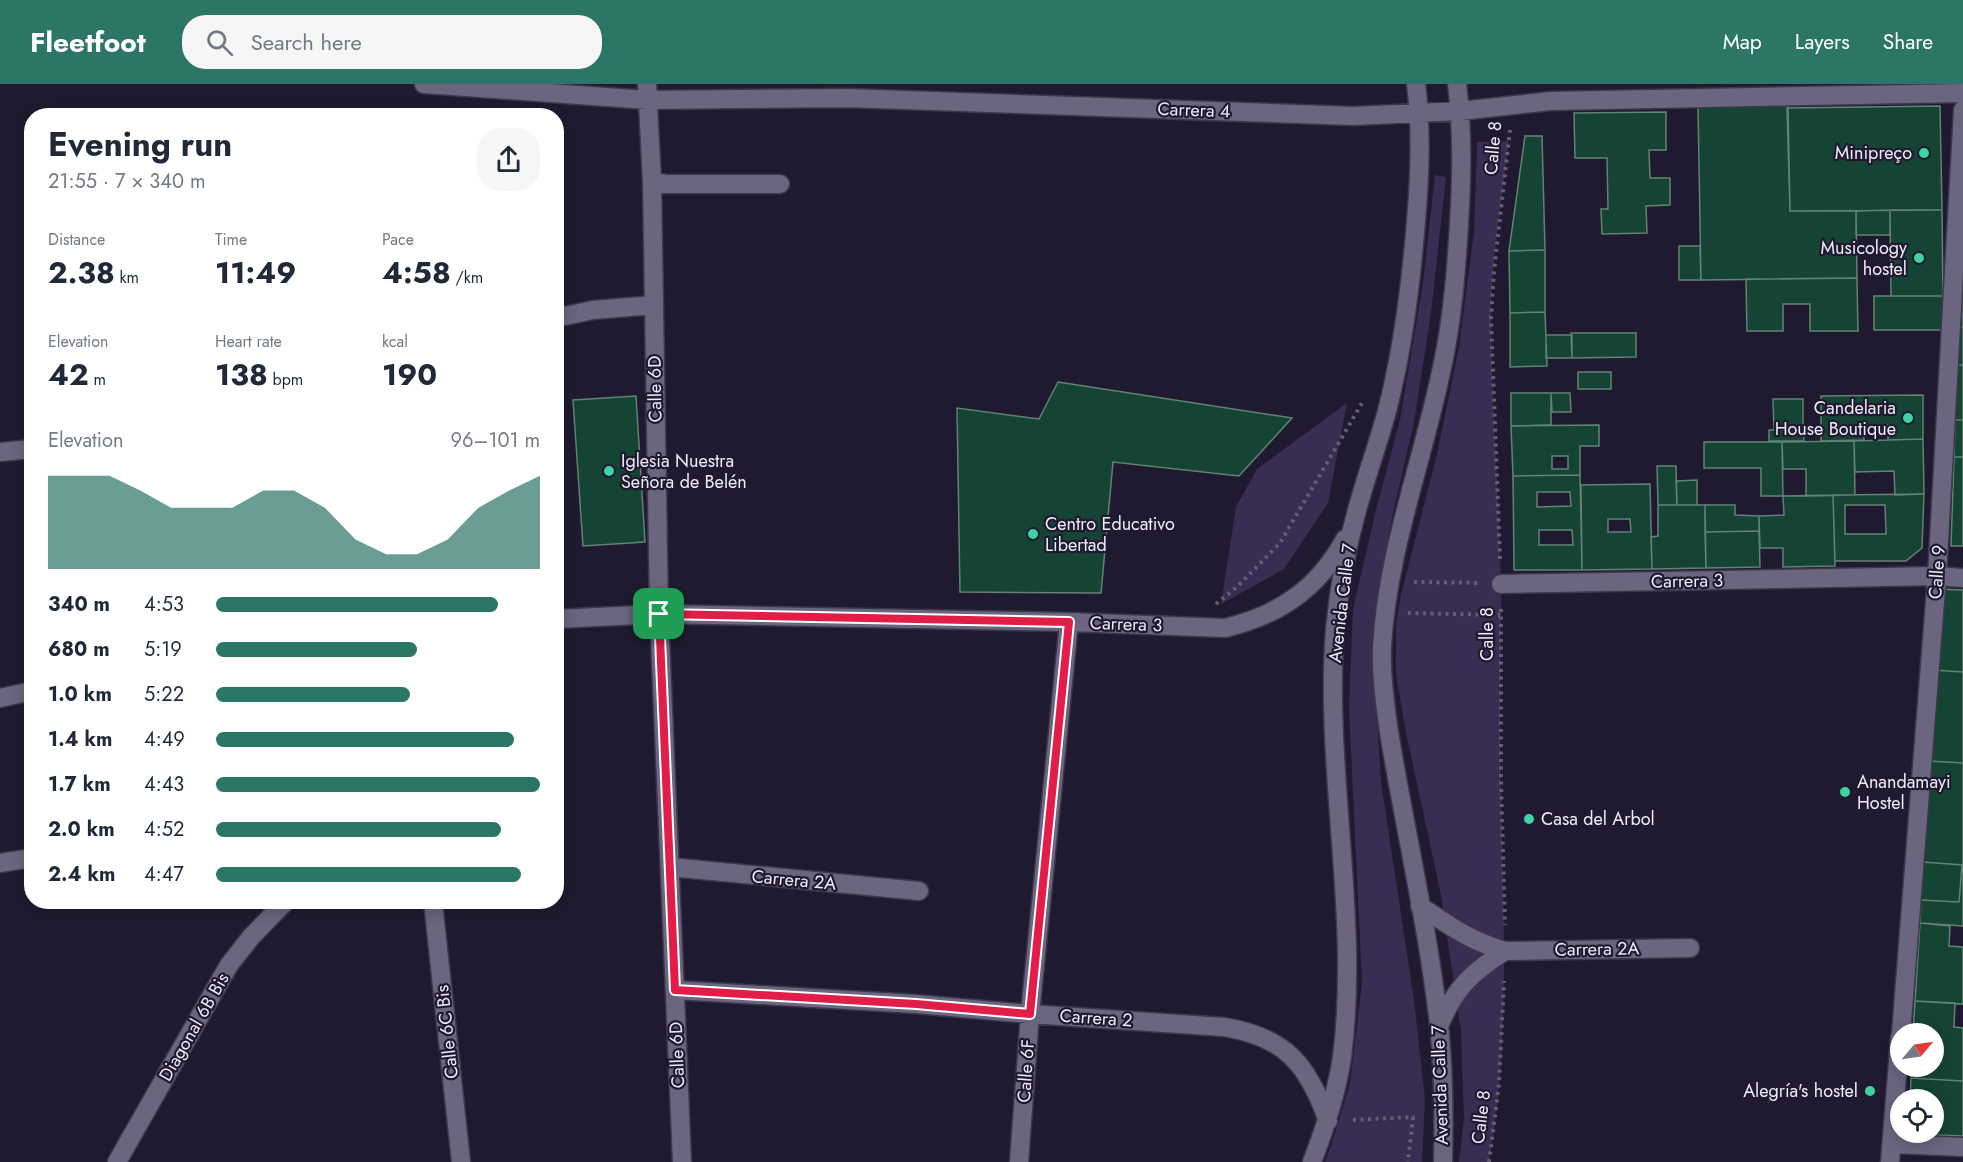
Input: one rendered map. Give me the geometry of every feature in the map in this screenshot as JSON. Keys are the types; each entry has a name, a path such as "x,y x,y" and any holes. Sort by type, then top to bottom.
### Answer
{"street":[{"name":"Carrera 4","path":"424,84 648,92 847,91 1353,116 1461,111 1551,101 1963,93"},
{"name":"Avenida Calle 7","path":"1312,1162 1337,1120 1347,974 1335,728 1334,659 1340,594 1356,513 1387,410 1406,313 1419,188 1421,130 1416,84"},
{"name":"Avenida Calle 7","path":"1443,1162 1444,1116 1439,1026 1430,960 1389,732 1384,694 1382,645 1396,548 1442,371 1452,315 1462,167 1461,111 1457,84"},
{"name":"Calle 6D","path":"648,92 652,182 659,614 682,1162"},
{"name":"Calle 9","path":"1902,1023 1937,576 1963,110"},
{"path":"652,182 780,184"},
{"path":"565,316 593,310 654,305"},
{"path":"0,452 24,450"},
{"name":"Carrera 3","path":"564,619 659,614 1069,622 1225,628 1257,619 1303,592 1333,559 1356,513"},
{"name":"Carrera 3","path":"1501,584 1937,576 1963,578"},
{"name":"Calle 6F","path":"1019,1162 1030,1014 1069,622"},
{"path":"0,698 24,693"},
{"path":"0,863 24,859"},
{"name":"Carrera 2A","path":"670,867 920,891"},
{"name":"Carrera 2A","path":"1420,906 1467,937 1483,945 1505,951 1690,948"},
{"name":"Diagonal 6B Bis","path":"117,1162 229,965 251,937 278,909"},
{"name":"Calle 6C Bis","path":"434,909 461,1162"},
{"path":"1439,1026 1449,1002 1462,985 1484,965 1505,951"},
{"name":"Carrera 2","path":"675,990 916,1004 1243,1030 1261,1036 1292,1056 1337,1120"},
{"name":"Calle 9","path":"1891,1153 1897,1077"},
{"path":"1891,1153 1963,1148"},
{"path":"671,1162 682,1162"}],"path":[{"name":"Calle 8","path":"1489,1162 1499,1084 1505,951 1501,780 1501,584 1491,318 1510,132 1509,106"},
{"path":"1188,627 1238,586 1280,543 1364,399"},
{"path":"1410,582 1501,584"},
{"path":"1404,613 1500,615"},
{"path":"1337,1120 1413,1117 1408,1162"}],"shaded area":[{"path":"1509,141 1491,298 1501,582 1503,1020 1496,1115 1489,1162 1459,1162 1464,1119 1461,1031 1441,895 1405,728 1396,674 1396,623 1437,454 1459,347 1474,232 1477,142"},
{"path":"1435,175 1446,177 1431,313 1414,422 1392,518 1377,602 1375,682 1381,782 1414,1000 1425,1099 1422,1162 1325,1162 1350,1083 1362,983 1349,708 1353,609 1400,420 1423,283"},
{"path":"1347,403 1328,503 1284,569 1221,604 1236,507 1257,469"}],"building":[{"path":"1788,106 1790,211 1856,211 1857,278 1701,280 1698,107"},
{"path":"1940,106 1942,210 1790,211 1787,108"},
{"path":"1666,112 1666,150 1649,150 1650,178 1670,178 1670,205 1646,206 1647,233 1602,234 1601,209 1608,209 1607,158 1575,158 1574,113"},
{"path":"1525,136 1542,136 1545,250 1509,251"},
{"path":"1890,210 1942,210 1943,296 1891,296"},
{"path":"1890,210 1890,235 1856,235 1856,211"},
{"path":"1679,246 1700,246 1701,280 1679,280"},
{"path":"1545,250 1545,312 1510,313 1509,251"},
{"path":"1857,278 1858,331 1810,331 1810,304 1783,304 1783,331 1747,331 1746,279"},
{"path":"1874,296 1943,296 1943,330 1874,330"},
{"path":"1959,296 1963,296 1963,327 1958,327"},
{"path":"1545,312 1547,366 1510,367 1510,313"},
{"path":"1958,327 1963,327 1963,365 1957,365"},
{"path":"1571,333 1636,333 1636,357 1572,358"},
{"path":"1546,335 1572,335 1572,358 1546,358"},
{"path":"1957,365 1963,365 1963,420 1955,420"},
{"path":"1578,372 1611,372 1611,389 1578,389"},
{"name":"Centro Educativo Libertad","path":"1058,382 1292,418 1239,476 1113,462 1101,593 960,592 957,408 1039,419"},
{"path":"1511,393 1551,393 1551,425 1511,426"},
{"path":"1551,393 1570,393 1571,412 1552,412"},
{"path":"1923,395 1923,439 1888,440 1888,425 1864,426 1864,440 1821,441 1821,396"},
{"name":"Iglesia Nuestra Señora de Belén","path":"636,396 645,542 583,546 573,400"},
{"path":"1773,399 1803,399 1803,429 1774,430"},
{"path":"1955,420 1963,420 1963,457 1954,457"},
{"path":"1599,425 1599,446 1580,446 1580,475 1513,476 1511,426","holes":["1552,456 1568,456 1568,469 1552,469"]},
{"path":"1803,429 1804,441 1769,441 1769,430"},
{"path":"1923,439 1924,494 1895,495 1894,471 1855,472 1854,441"},
{"path":"1854,441 1855,495 1806,496 1806,469 1783,469 1782,442"},
{"path":"1704,442 1782,442 1783,496 1761,496 1761,468 1704,468"},
{"path":"1954,457 1963,457 1963,546 1951,546"},
{"path":"1657,466 1676,466 1677,505 1658,505"},
{"path":"1580,475 1582,570 1514,570 1513,476","holes":["1537,492 1570,492 1571,506 1537,507","1539,530 1572,530 1573,545 1539,545"]},
{"path":"1697,480 1697,505 1677,505 1676,481"},
{"path":"1650,484 1652,569 1582,570 1581,485","holes":["1608,519 1630,519 1631,532 1608,532"]},
{"path":"1924,494 1922,548 1906,561 1835,561 1833,495","holes":["1845,505 1885,505 1886,534 1845,534"]},
{"path":"1833,495 1835,566 1783,567 1783,548 1760,548 1759,516 1784,515 1783,496"},
{"path":"1658,505 1705,505 1706,568 1652,569 1651,537 1658,536"},
{"path":"1705,505 1735,505 1735,515 1759,516 1759,531 1705,532"},
{"path":"1759,531 1760,567 1706,568 1705,532"},
{"path":"1938,589 1963,590 1963,672 1934,670"},
{"path":"1934,670 1963,672 1963,763 1928,761"},
{"path":"1928,761 1963,763 1963,865 1923,862"},
{"path":"1923,862 1962,865 1959,902 1921,900"},
{"path":"1962,865 1963,926 1920,923 1921,900 1959,902"},
{"path":"1920,923 1950,926 1949,946 1963,947 1963,1004 1915,1001"},
{"path":"1915,1001 1955,1003 1954,1027 1963,1028 1963,1081 1911,1078 1944,1077 1944,1023 1914,1023"},
{"path":"1911,1078 1963,1081 1963,1136 1944,1135 1944,1089 1910,1089"}],"place":[{"name":"Minipreço","path":"1924,153"},
{"name":"Musicology hostel","path":"1919,258"},
{"name":"Candelaria House Boutique","path":"1908,418"},
{"name":"Iglesia Nuestra Señora de Belén","path":"609,471"},
{"name":"Centro Educativo Libertad","path":"1033,534"},
{"name":"Anandamayi Hostel","path":"1845,792"},
{"name":"Casa del Arbol","path":"1529,819"},
{"name":"Alegría's hostel","path":"1870,1091"}],"route":[{"path":"659,614 1069,622 1030,1014 916,1004 675,990 659,614"}]}
